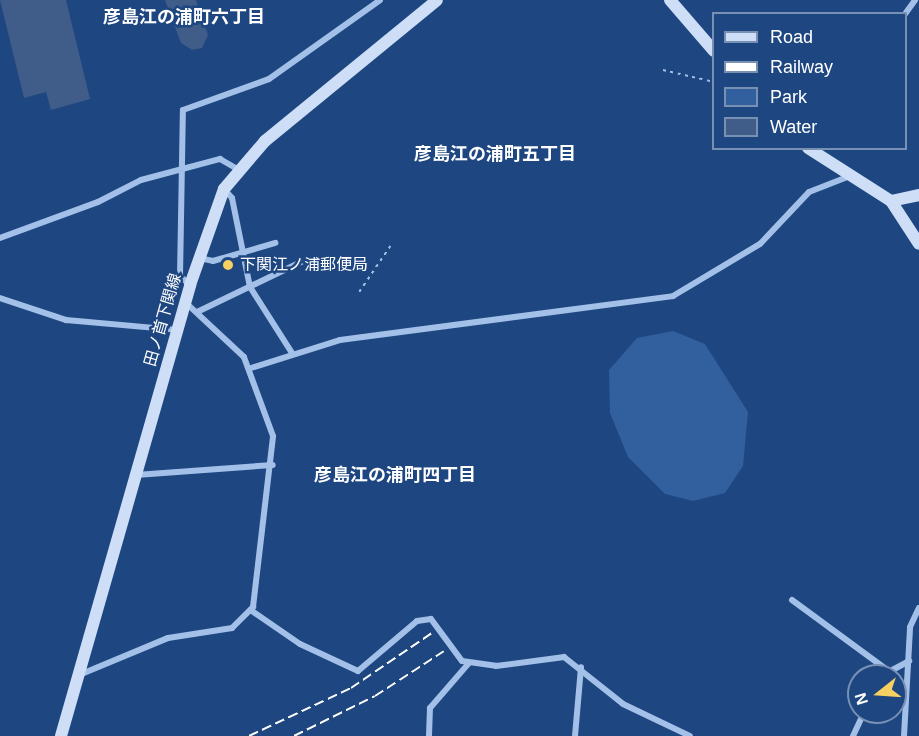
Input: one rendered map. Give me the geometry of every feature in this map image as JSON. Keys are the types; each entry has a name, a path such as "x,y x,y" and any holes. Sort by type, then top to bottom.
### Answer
{"main road":[{"path":"670,0 712,49"},
{"name":"田ノ首下関線","path":"61,736 190,285 224,189 237,170 432,1"},
{"path":"811,150 891,201 919,244"},
{"path":"891,201 919,195"}],"street":[{"path":"190,285 180,276 180,172 183,110 269,79 380,0"},
{"path":"0,237 98,202 141,180 180,172 220,159 237,170"},
{"path":"251,368 292,353 340,340 674,296 760,244 808,192 850,176"},
{"path":"224,189 232,198 250,287 292,353"},
{"path":"199,258 213,261 275,243"},
{"path":"197,312 305,260"},
{"path":"0,298 66,320 177,330"},
{"path":"77,676 168,638 232,628 252,611 273,465 271,426 251,368 234,345 185,303"},
{"path":"135,476 273,465"},
{"path":"792,600 879,664"},
{"path":"904,736 910,627 919,608"},
{"path":"252,611 300,644 358,671 417,621 431,619 469,663 511,666 552,656 581,667 623,704 690,736"},
{"path":"900,664 909,661"},
{"path":"429,736 430,708 469,663"},
{"path":"575,736 581,667"}],"path":[{"path":"663,70 712,82"},
{"path":"359,292 391,245"}],"green space":[{"path":"673,331 705,344 748,412 743,466 725,493 693,501 665,494 628,457 610,413 609,370 637,338"}],"water":[{"path":"0,0 66,0 90,99 51,110 46,92 24,98"},
{"path":"165,0 196,0 208,35 202,48 192,50 181,43"}],"railway":[{"path":"249,736 351,688 432,633"},
{"path":"294,736 375,696 444,651"}],"place":[{"name":"下関江ノ浦郵便局","path":"228,265"}],"district":[{"name":"彦島江の浦町六丁目","path":"184,17"},
{"name":"彦島江の浦町五丁目","path":"495,154"},
{"name":"彦島江の浦町四丁目","path":"395,475"}]}
